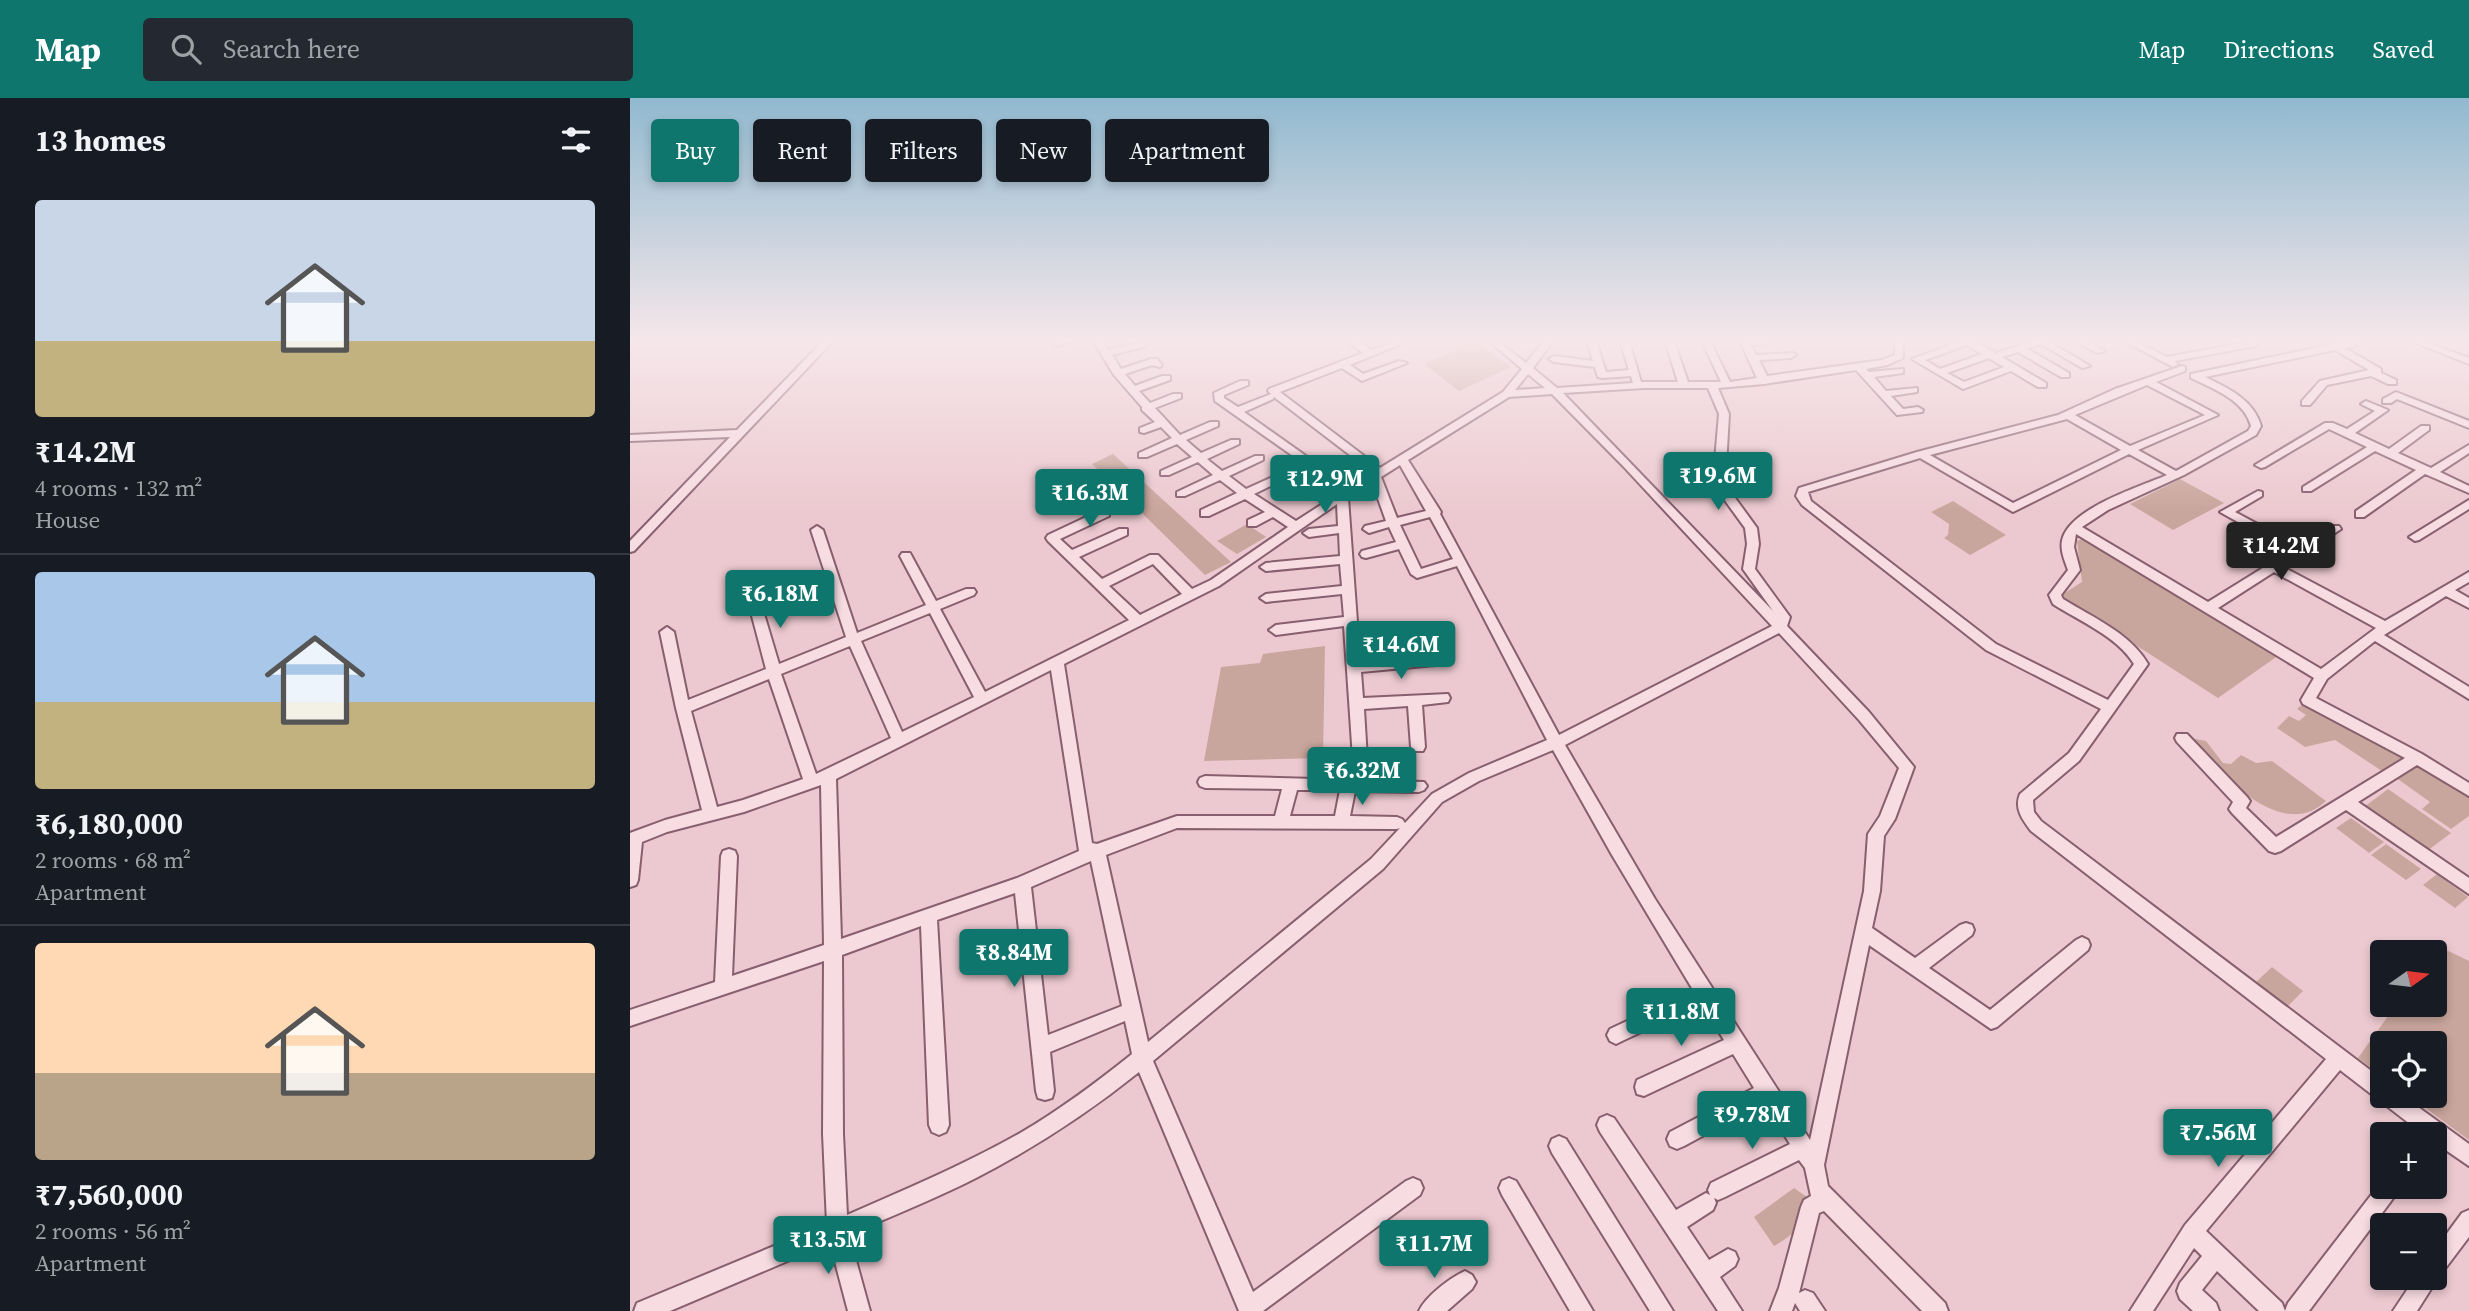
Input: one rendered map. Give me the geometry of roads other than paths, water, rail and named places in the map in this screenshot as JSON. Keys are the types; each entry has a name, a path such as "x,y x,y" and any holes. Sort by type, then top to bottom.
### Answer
{"street":[{"path":"630,548 769,398"},
{"path":"630,540 772,398"},
{"path":"1138,398 1162,423 1245,494 1296,527"},
{"path":"1146,408 1173,398"},
{"path":"1219,398 1345,491"},
{"path":"1236,412 1268,398"},
{"path":"1281,398 1378,474 1393,523 1417,574 1461,561"},
{"path":"630,880 633,839 665,826 744,806 828,776 1215,583 1345,491 1378,474 1501,398"},
{"path":"1562,398 1628,464 1864,716 1907,767 1887,819 1876,834 1872,891 1864,932 1808,1156"},
{"path":"645,1311 838,1230 967,1172 1030,1138 1096,1095 1377,864 1437,798 1474,777 1556,743 1780,627 1784,617 1749,569 1753,544 1751,528 1719,484 1724,414 1717,398"},
{"path":"1887,398 1901,413 1919,410"},
{"path":"2106,398 2066,414 1803,490 1802,496 1806,503 1991,647 2110,707"},
{"path":"1922,454 2013,508 2129,450 2213,415 2179,398"},
{"path":"2230,398 2247,408 2255,417 2256,426 2243,438 2175,475 2101,509 2070,533 2067,550 2074,570 2055,595 2057,601 2126,646 2141,660 2141,664 2074,757 2025,798 2027,814 2036,826 2370,1082"},
{"path":"2306,402 2310,398"},
{"path":"2392,398 2387,401 2469,435"},
{"path":"2402,398 2469,425"},
{"path":"2348,433 2383,410 2366,404"},
{"path":"2066,414 2175,475"},
{"path":"1144,430 1162,423"},
{"path":"1143,455 1214,424"},
{"path":"2261,465 2329,425 2469,490"},
{"path":"2390,453 2425,428"},
{"path":"630,438 737,433"},
{"path":"1165,474 1235,442"},
{"path":"2307,489 2375,446"},
{"path":"2360,514 2469,448"},
{"path":"1181,494 1259,458"},
{"path":"1401,458 1435,512 1556,743 1703,994 1808,1156 1819,1191 1937,1311"},
{"path":"1205,513 1281,477"},
{"path":"1345,491 1345,529 1360,759"},
{"path":"2258,494 2226,512 2299,551"},
{"path":"2415,537 2469,504"},
{"path":"1369,529 1435,512"},
{"path":"1105,513 1052,538 1138,621"},
{"path":"1252,523 1273,513"},
{"path":"2075,528 2322,676"},
{"path":"1309,533 1345,529"},
{"path":"2208,608 2336,529"},
{"path":"817,530 853,640 899,741"},
{"path":"1070,556 1123,532"},
{"path":"1366,554 1403,544"},
{"path":"905,556 982,700"},
{"path":"1100,585 1154,558 1190,595"},
{"path":"1266,568 1347,558"},
{"path":"2274,567 2380,631 2469,694"},
{"path":"2469,576 2380,631 2322,676 2308,700 2417,758 2469,790"},
{"path":"1266,598 1349,589"},
{"path":"2446,590 2469,604"},
{"path":"682,708 970,592"},
{"path":"753,597 774,672 811,782"},
{"path":"1276,630 1351,621"},
{"path":"667,632 682,708 711,814"},
{"path":"1354,668 1446,659"},
{"path":"1057,662 1081,833 1085,848 1097,851"},
{"path":"1356,704 1443,698"},
{"path":"1415,700 1418,747"},
{"path":"2182,738 2242,801 2238,809 2275,846 2417,758"},
{"path":"828,776 833,950 833,1134 838,1230 859,1311"},
{"path":"1205,782 1419,786"},
{"path":"1281,822 1291,784"},
{"path":"1341,822 1349,785"},
{"path":"2348,803 2469,887"},
{"path":"630,1018 929,917 1177,822 1397,823"},
{"path":"1097,851 1142,1058 1250,1310 1413,1188"},
{"path":"723,987 729,856"},
{"path":"1022,883 1045,1091"},
{"path":"929,917 939,1125"},
{"path":"1916,968 1966,930"},
{"path":"1864,932 1991,1021 2082,945"},
{"path":"1616,1035 1703,994"},
{"path":"1040,1047 1132,1010"},
{"path":"1644,1087 1735,1044"},
{"path":"2141,1311 2192,1232 2338,1059"},
{"path":"1677,1139 1766,1092"},
{"path":"2404,1108 2469,1156"},
{"path":"1606,1125 1730,1311"},
{"path":"1559,1146 1662,1311"},
{"path":"1673,1224 1712,1197 1808,1156"},
{"path":"1509,1188 1582,1311"},
{"path":"1781,1311 1790,1288 1811,1207 1827,1199"},
{"path":"2296,1311 2380,1199"},
{"path":"2447,1251 2469,1220"},
{"path":"2192,1232 2274,1311"},
{"path":"2208,1311 2188,1292 2217,1255"},
{"path":"1706,1274 1728,1259"},
{"path":"1430,1311 1465,1282"},
{"path":"2404,1311 2419,1290"}]}
